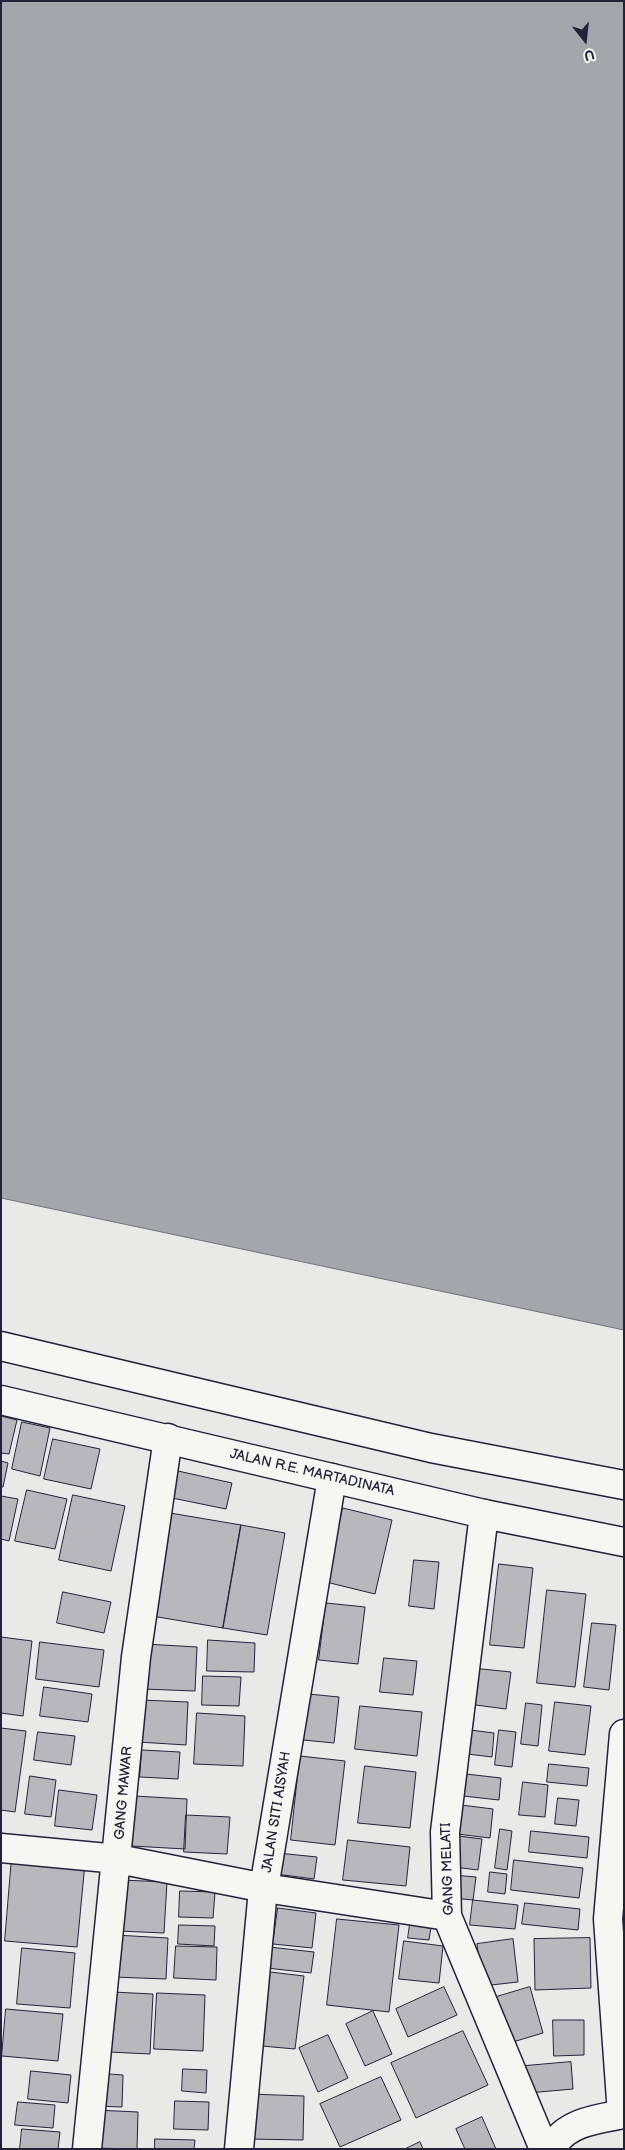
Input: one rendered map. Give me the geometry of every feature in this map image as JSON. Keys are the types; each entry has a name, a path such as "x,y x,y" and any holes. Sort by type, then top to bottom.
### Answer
{"main road":[{"path":"1,1346 430,1448 624,1485"},
{"name":"JALAN R.E. MARTADINATA","path":"1,1400 484,1514 624,1542"},
{"name":"GANG MAWAR","path":"87,2149 118,1859 136,1657 168,1438"},
{"name":"JALAN SITI AISYAH","path":"239,2149 265,1888 332,1478"},
{"name":"GANG MELATI","path":"484,1514 445,1832 448,1916 544,2149"},
{"path":"551,2149 564,2131 574,2126 623,2114 608,1919 624,1734"},
{"path":"1,1848 118,1859 265,1888 448,1916"}],"shaded area":[{"path":"1,1 624,1 624,1330 1,1198"}],"building":[{"path":"1,1416 17,1420 9,1454 1,1453"},
{"path":"22,1422 50,1428 40,1476 12,1469"},
{"path":"53,1439 100,1449 91,1489 44,1479"},
{"path":"1,1461 8,1463 3,1487 1,1487"},
{"path":"178,1471 232,1483 226,1509 172,1498"},
{"path":"27,1490 67,1499 55,1549 15,1541"},
{"path":"73,1495 125,1506 111,1571 59,1560"},
{"path":"1,1496 18,1499 9,1541 1,1539"},
{"path":"343,1508 392,1520 375,1594 326,1582"},
{"path":"164,1512 241,1525 223,1628 146,1615"},
{"path":"241,1525 285,1533 267,1635 223,1628"},
{"path":"414,1560 439,1562 434,1609 409,1606"},
{"path":"499,1564 533,1568 524,1648 490,1645"},
{"path":"547,1590 586,1594 575,1687 537,1683"},
{"path":"63,1592 111,1602 104,1633 57,1623"},
{"path":"326,1603 365,1607 358,1664 319,1660"},
{"path":"592,1623 616,1625 609,1690 584,1687"},
{"path":"1,1637 32,1641 23,1716 1,1713"},
{"path":"208,1640 255,1643 254,1672 207,1671"},
{"path":"40,1642 104,1650 99,1687 36,1679"},
{"path":"145,1644 197,1647 195,1691 143,1689"},
{"path":"384,1658 417,1661 413,1695 380,1692"},
{"path":"472,1668 511,1672 506,1709 468,1704"},
{"path":"203,1676 241,1677 239,1706 202,1705"},
{"path":"44,1687 92,1694 88,1722 40,1716"},
{"path":"298,1693 339,1697 334,1743 293,1739"},
{"path":"140,1700 188,1702 186,1745 138,1742"},
{"path":"555,1702 591,1706 585,1755 549,1751"},
{"path":"526,1703 542,1705 538,1746 521,1744"},
{"path":"360,1706 422,1712 417,1756 355,1749"},
{"path":"197,1713 245,1716 243,1766 194,1764"},
{"path":"1,1728 26,1731 15,1812 1,1810"},
{"path":"462,1729 494,1733 492,1757 459,1753"},
{"path":"499,1730 516,1732 512,1767 495,1765"},
{"path":"38,1732 75,1736 71,1765 34,1760"},
{"path":"142,1750 180,1752 178,1779 140,1777"},
{"path":"300,1756 345,1761 335,1845 291,1840"},
{"path":"549,1764 589,1768 587,1786 547,1782"},
{"path":"365,1766 416,1772 410,1828 358,1823"},
{"path":"466,1774 501,1778 499,1800 463,1796"},
{"path":"30,1776 56,1780 51,1817 25,1814"},
{"path":"523,1782 548,1785 545,1817 519,1815"},
{"path":"59,1790 97,1795 92,1830 55,1826"},
{"path":"134,1796 187,1799 185,1849 132,1846"},
{"path":"558,1798 579,1800 576,1826 555,1824"},
{"path":"453,1804 493,1809 490,1838 449,1833"},
{"path":"186,1815 230,1817 227,1854 184,1852"},
{"path":"500,1829 512,1831 507,1870 495,1868"},
{"path":"531,1831 589,1837 587,1858 529,1852"},
{"path":"451,1835 482,1839 478,1870 446,1866"},
{"path":"348,1840 410,1847 406,1886 343,1880"},
{"path":"278,1853 317,1857 314,1879 276,1874"},
{"path":"12,1857 85,1863 77,1947 5,1941"},
{"path":"514,1860 583,1868 579,1898 511,1890"},
{"path":"490,1872 507,1874 505,1894 488,1892"},
{"path":"453,1875 476,1877 473,1900 451,1898"},
{"path":"121,1880 167,1882 164,1933 118,1931"},
{"path":"180,1891 215,1892 213,1918 179,1917"},
{"path":"473,1900 518,1905 515,1929 470,1925"},
{"path":"525,1903 580,1909 578,1930 522,1924"},
{"path":"278,1908 316,1913 312,1948 273,1944"},
{"path":"411,1917 432,1920 429,1940 408,1938"},
{"path":"337,1919 399,1925 389,2012 327,2005"},
{"path":"179,1925 215,1926 214,1946 178,1944"},
{"path":"115,1935 168,1938 166,1979 113,1977"},
{"path":"590,1938 591,1988 535,1990 534,1939"},
{"path":"513,1939 518,1982 482,1986 477,1944"},
{"path":"404,1941 443,1946 439,1983 399,1979"},
{"path":"176,1946 217,1947 216,1980 174,1978"},
{"path":"269,1947 314,1952 311,1973 267,1968"},
{"path":"22,1948 75,1953 70,2008 17,2004"},
{"path":"270,1972 304,1976 295,2049 262,2046"},
{"path":"444,1987 457,2015 408,2037 396,2009"},
{"path":"530,1987 543,2033 506,2044 493,1998"},
{"path":"112,1992 153,1994 150,2054 109,2052"},
{"path":"157,1993 205,1995 203,2051 154,2049"},
{"path":"6,2009 63,2014 58,2061 2,2056"},
{"path":"373,2011 392,2054 365,2066 346,2024"},
{"path":"553,2020 584,2020 584,2055 554,2056"},
{"path":"463,2031 488,2085 416,2118 391,2063"},
{"path":"328,2035 348,2078 318,2092 299,2048"},
{"path":"571,2062 573,2089 528,2093 525,2066"},
{"path":"183,2069 207,2070 206,2093 182,2091"},
{"path":"31,2071 71,2075 68,2103 28,2099"},
{"path":"96,2073 123,2075 122,2107 94,2106"},
{"path":"381,2077 401,2120 340,2147 320,2104"},
{"path":"250,2094 304,2096 303,2140 249,2139"},
{"path":"175,2101 209,2102 208,2130 174,2129"},
{"path":"18,2102 55,2105 53,2128 15,2125"},
{"path":"95,2110 138,2112 137,2149 94,2148"},
{"path":"482,2117 496,2149 465,2149 456,2129"},
{"path":"22,2129 60,2132 58,2149 20,2149"},
{"path":"155,2139 195,2140 194,2149 155,2149"},
{"path":"420,2142 423,2149 405,2149"}]}
